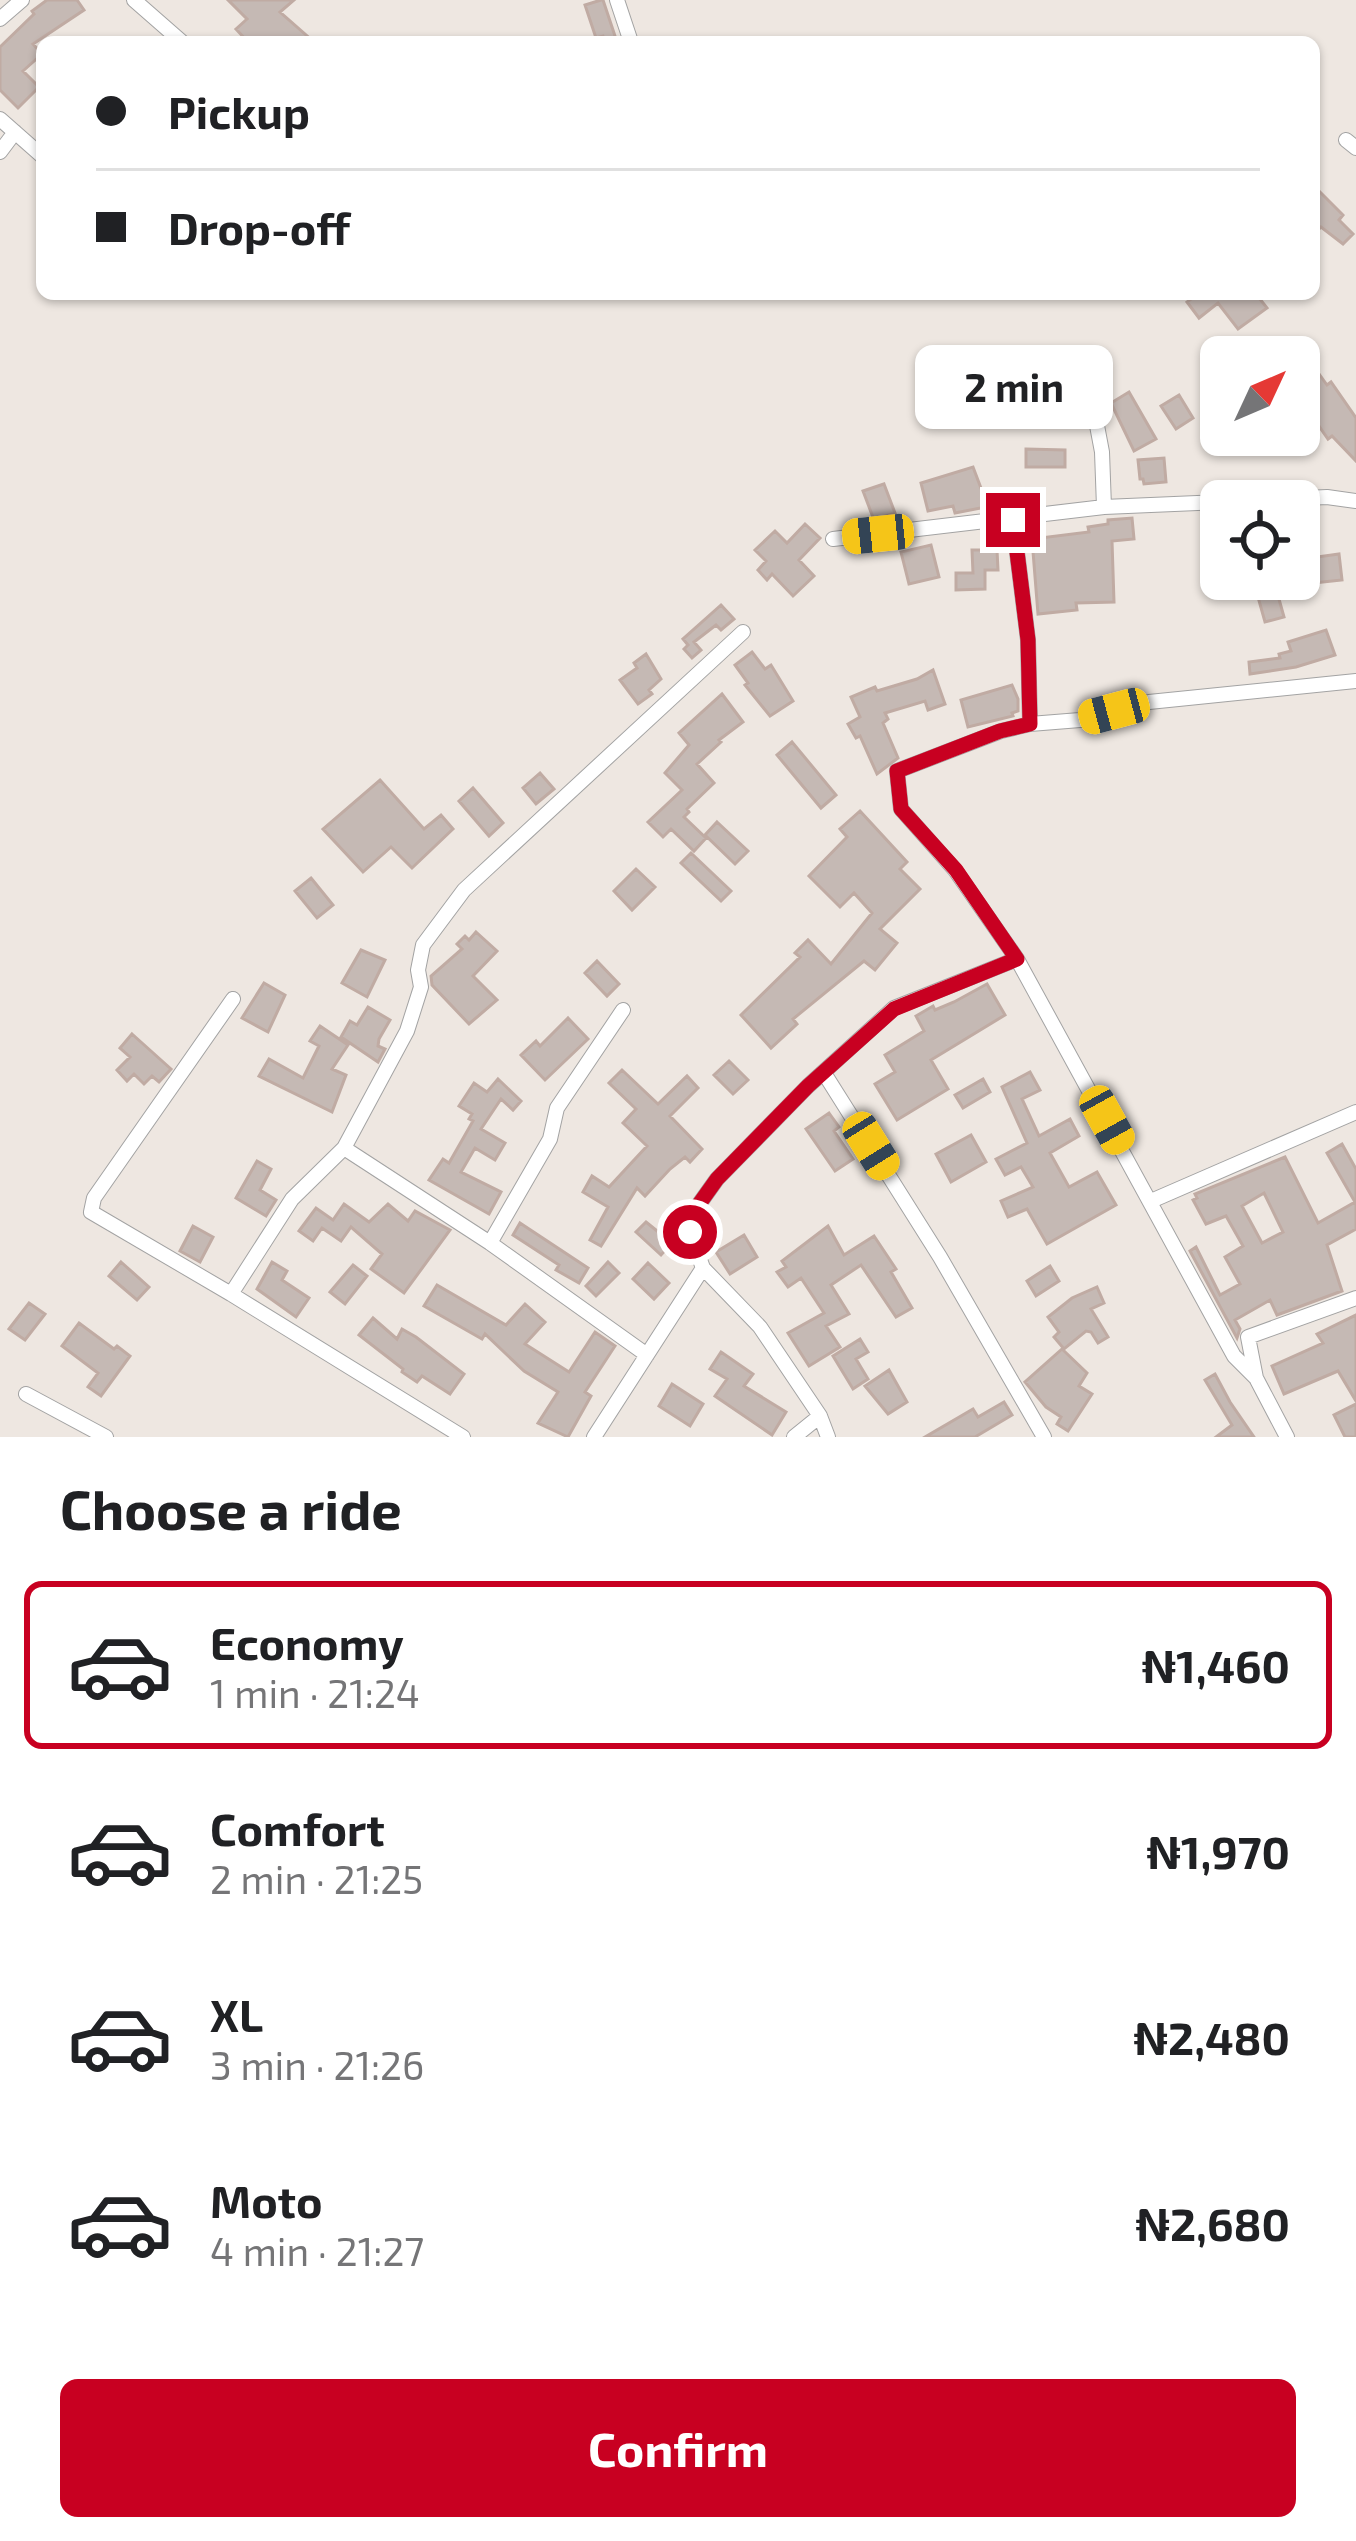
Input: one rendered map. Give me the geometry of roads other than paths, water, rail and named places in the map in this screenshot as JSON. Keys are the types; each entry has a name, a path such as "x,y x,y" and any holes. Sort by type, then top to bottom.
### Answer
{"street":[{"path":"0,19 22,0"},
{"path":"134,0 175,36"},
{"path":"617,0 629,36"},
{"path":"0,119 36,151"},
{"path":"0,152 15,133"},
{"path":"1095,415 1104,507"},
{"path":"1320,497 1356,501"},
{"path":"833,539 1104,507 1200,503"},
{"path":"1013,520 1028,640 1030,724"},
{"path":"231,1294 292,1199 344,1148 407,1031 421,988 418,970 424,946 464,890 743,632"},
{"path":"1256,1378 1234,1356 1017,959 956,870 901,809 897,771 1030,724 1080,720 1149,702 1356,681"},
{"path":"829,1437 760,1327 703,1268 690,1232 697,1207 717,1179 894,1009 1017,959"},
{"path":"233,999 94,1198 91,1212 463,1437"},
{"path":"490,1243 550,1139 557,1108 623,1010"},
{"path":"824,1073 940,1257 1044,1437"},
{"path":"1151,1201 1356,1112"},
{"path":"344,1148 490,1243 647,1355"},
{"path":"594,1437 703,1268"},
{"path":"1287,1437 1256,1378 1248,1337 1356,1298"},
{"path":"26,1394 106,1437"},
{"path":"794,1437 820,1416"}]}
